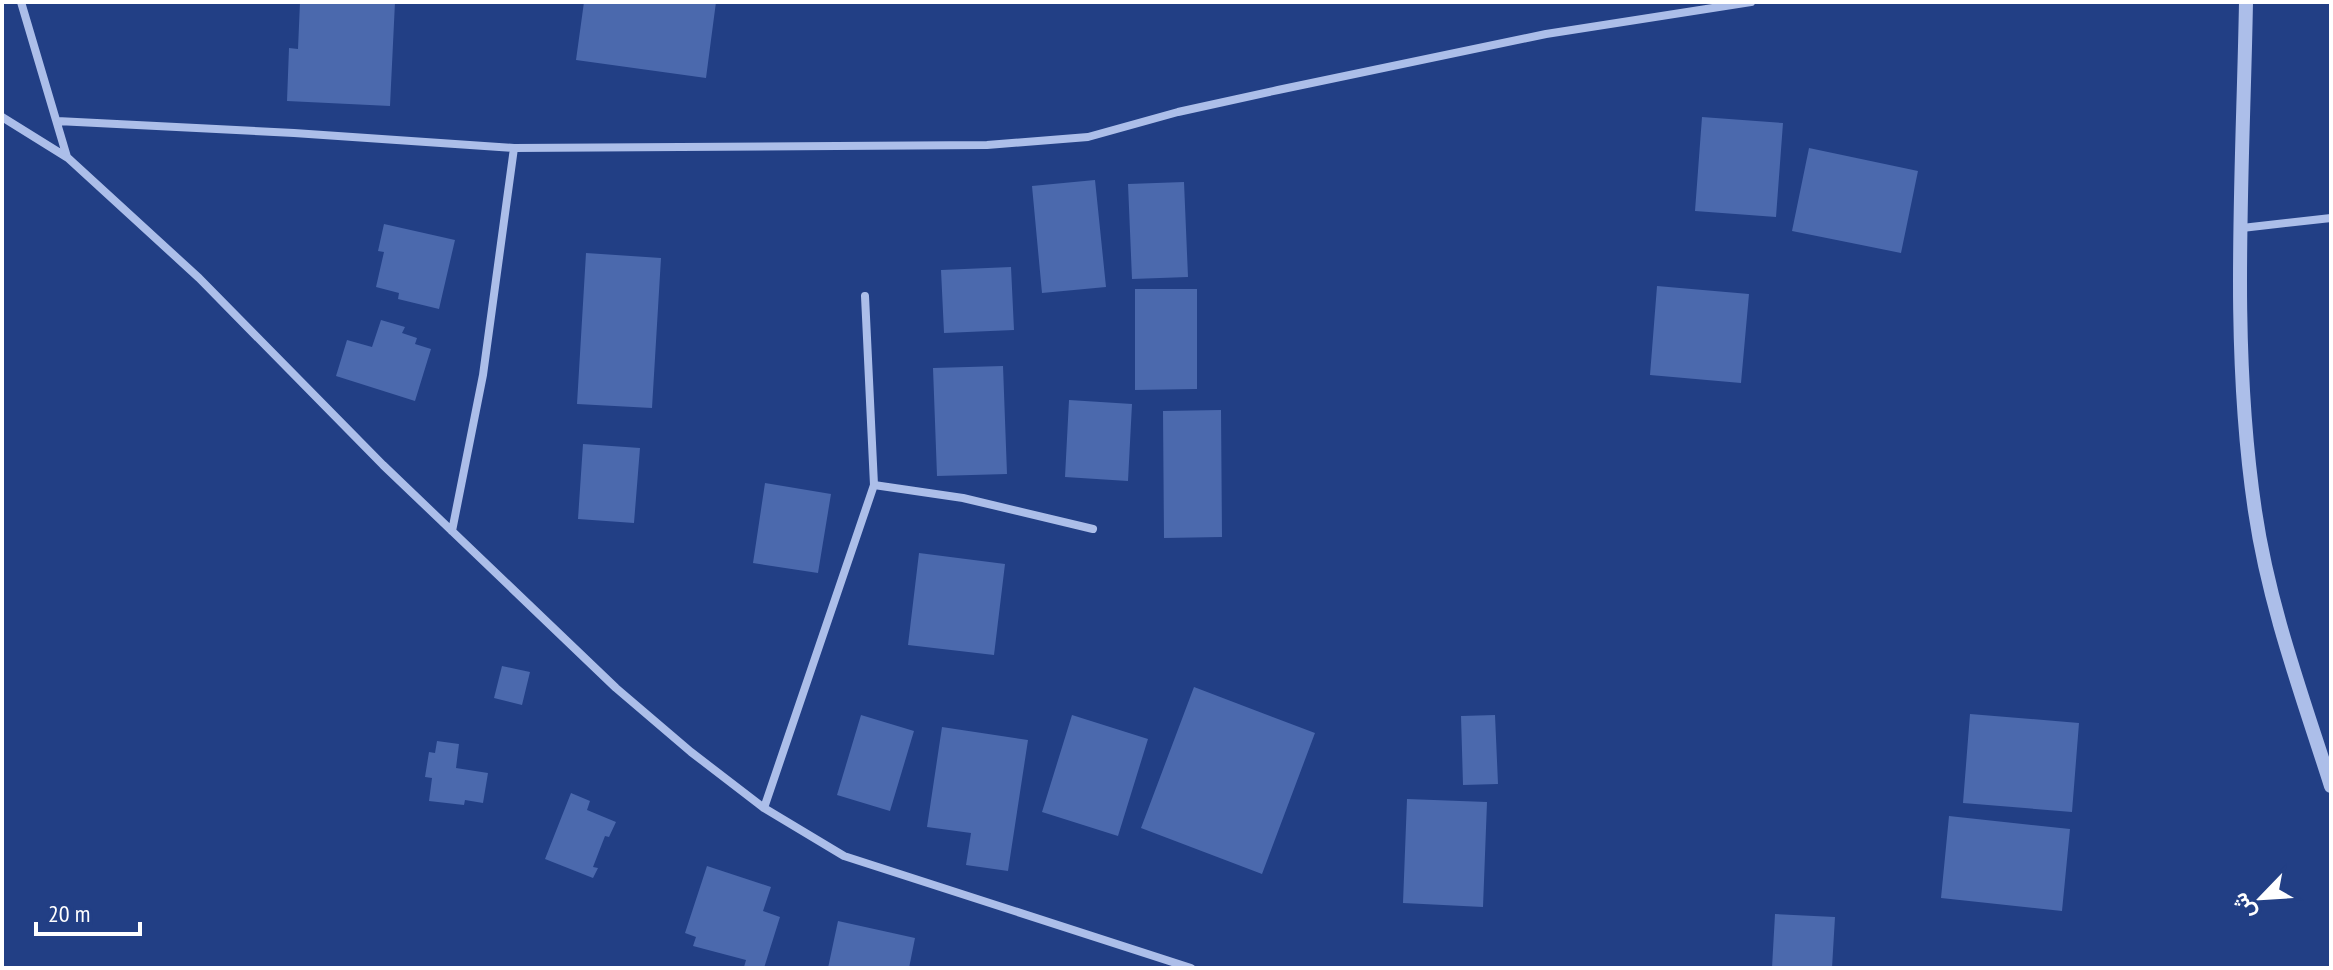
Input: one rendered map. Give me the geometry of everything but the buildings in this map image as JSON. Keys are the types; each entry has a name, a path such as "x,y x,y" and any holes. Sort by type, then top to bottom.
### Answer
{"street":[{"path":"21,2 68,158"},
{"path":"57,121 514,148 987,145 1088,137 1249,96 1546,34 1751,2"},
{"path":"2246,2 2241,395 2255,512 2272,602 2331,786"},
{"path":"2,117 68,158 199,278 452,531 616,688 691,752 764,808 844,856 1191,968"},
{"path":"452,531 483,375 514,148"},
{"path":"2242,228 2331,218"},
{"path":"764,808 874,485 865,296"},
{"path":"874,485 963,498 1093,529"}]}
